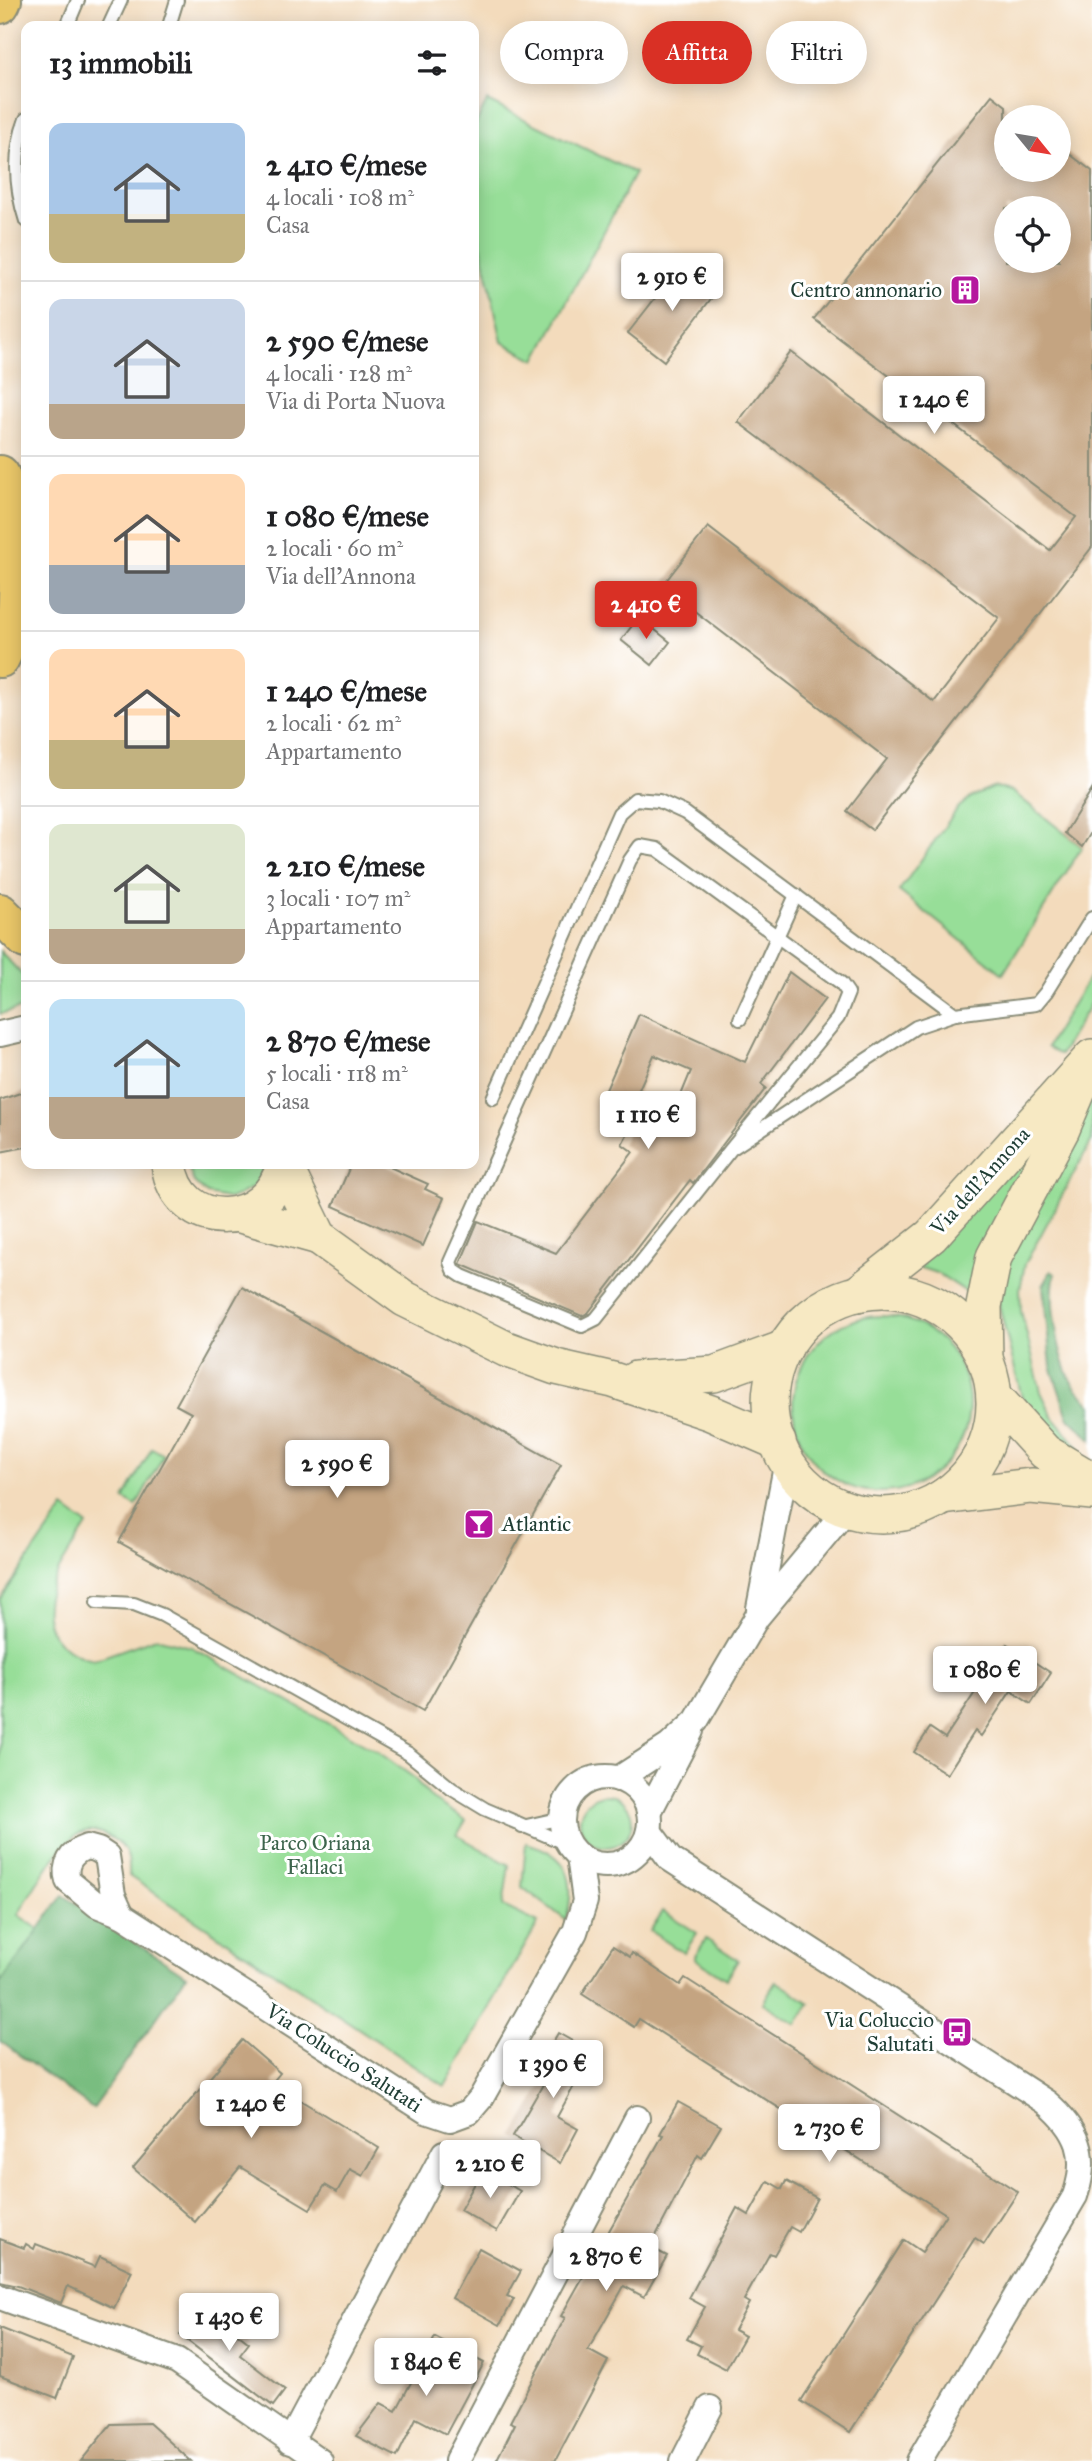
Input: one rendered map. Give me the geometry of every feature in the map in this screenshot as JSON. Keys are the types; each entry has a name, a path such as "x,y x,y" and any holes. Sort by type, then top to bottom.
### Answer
{"highway":[{"path":"0,475 11,500 7,542 17,611 0,658"},
{"path":"0,913 21,934"}],"street":[{"path":"0,1034 21,1029"},
{"name":"Via dell'Annona","path":"1092,1057 1062,1129 994,1257 984,1306 985,1361 994,1396 993,1421 982,1453 963,1481 943,1497 918,1509 891,1515 846,1510 816,1493 782,1452 771,1395 785,1348 815,1314 857,1294 931,1236 1092,1057"},
{"path":"171,1169 177,1189 189,1202 213,1214 240,1214 319,1237 374,1279 453,1325 506,1349 556,1367 613,1380 711,1413 782,1452 769,1567 757,1617"},
{"path":"240,1214 254,1209 272,1193 282,1169"},
{"path":"286,1169 319,1237"},
{"name":"Via dell'Annona","path":"857,1294 888,1292 911,1295 933,1304 964,1328 985,1361"},
{"path":"613,1380 706,1376 785,1348"},
{"path":"994,1396 1045,1452 1092,1480"},
{"path":"943,1497 1031,1486 1092,1492"},
{"path":"635,1854 696,1721 757,1617 846,1510"},
{"path":"618,1779 659,1754 696,1721"},
{"path":"670,1859 649,1821 638,1791 618,1779 603,1777 583,1784 568,1800 562,1818 574,1850 593,1863 609,1864 635,1854 670,1859 1046,2102 1074,2135 1083,2167 1075,2196 919,2461"},
{"name":"Via Coluccio Salutati","path":"122,1915 426,2110 450,2119 469,2112 481,2098 575,1932 585,1901 574,1850"},
{"path":"585,1901 609,1864"},
{"path":"457,2461 637,2118"},
{"path":"290,2442 444,2153"},
{"path":"0,2298 166,2356 194,2372 320,2461"},
{"path":"683,2461 710,2408"}],"lane":[{"path":"69,21 78,0"},
{"path":"111,21 121,0"},
{"path":"171,21 177,0"},
{"path":"21,134 16,168 21,194"},
{"path":"493,1098 619,813 629,802 650,799 676,808 955,1014"},
{"path":"646,845 657,849 777,936 841,983 848,993 848,999 838,1018 731,1149 592,1323 576,1324 462,1276 451,1266 452,1253 636,849 646,845"},
{"path":"740,1019 796,895"},
{"path":"731,1149 907,1032 955,1014 1036,1004 1092,918"},
{"path":"97,1602 134,1604 162,1615 409,1754 465,1798 574,1850"},
{"path":"521,1827 562,1818"}],"green space":[{"path":"487,101 635,173 536,360 502,342 479,237 479,117"},
{"path":"995,787 1013,792 1082,847 1003,974 899,891 958,808 971,797"},
{"path":"0,951 21,974 21,1008 0,1014"},
{"path":"1092,972 1092,1001 1060,1055 1047,1047"},
{"path":"1092,1097 1092,1140 1025,1264 1020,1289 1021,1311 1041,1392 1053,1417 1080,1449 1077,1454 1058,1445 1024,1406 998,1301 1012,1244"},
{"path":"1049,1115 976,1289 968,1293 939,1274 918,1267"},
{"path":"189,1169 265,1169 257,1185 231,1199 207,1194 194,1182"},
{"path":"1051,1271 1055,1274 1053,1299 1059,1346 1073,1384 1092,1405 1092,1440 1068,1417 1051,1366 1043,1286"},
{"path":"881,1316 915,1322 944,1341 963,1370 969,1404 963,1438 944,1467 915,1486 881,1492 847,1486 818,1467 799,1438 793,1404 799,1370 818,1341 847,1322"},
{"path":"152,1448 164,1455 136,1506 124,1499"},
{"name":"Parco Oriana Fallaci","path":"64,1508 87,1525 60,1567 48,1598 50,1629 60,1643 80,1656 94,1660 156,1638 191,1647 377,1751 413,1777 432,1799 466,1820 457,1835 509,1865 503,1906 538,1923 445,2086 129,1876 125,1851 113,1839 97,1832 87,1831 68,1843 39,1880 18,1915 40,1930 0,1984 0,1600"},
{"path":"606,1795 616,1797 624,1803 630,1811 630,1831 624,1839 616,1845 606,1847 596,1845 588,1839 582,1831 580,1821 582,1811 588,1803 596,1797"},
{"path":"526,1843 552,1854 566,1870 570,1892 566,1920 522,1887"},
{"path":"63,1895 186,1976 93,2109 0,2041 0,1984"},
{"path":"663,1911 697,1933 684,1953 650,1931"},
{"path":"706,1939 738,1960 726,1979 694,1958"},
{"path":"776,1981 810,2003 796,2024 763,2003"}],"building":[{"path":"992,95 1005,105 994,105 994,182 1071,182 1071,155 1092,171 1092,547 872,830 847,811 887,759 662,586 708,527 934,702 999,618 738,422 791,352 1050,550 1076,517 814,319"},
{"path":"681,265 716,292 664,361 628,333"},
{"path":"639,617 670,642 652,665 621,640"},
{"path":"1092,789 1092,831 1082,847 1065,833"},
{"path":"789,972 825,999 761,1084 766,1088 693,1183 690,1180 588,1313 582,1316 460,1264 478,1221 556,1253 633,1152 622,1144 631,1127 617,1114 599,1106 639,1014 745,1062","holes":["654,1055 691,1071 675,1110 637,1094"]},
{"path":"21,1093 21,1148 0,1152 0,1100"},
{"path":"349,1169 394,1169 428,1184 425,1189 444,1198 423,1246 333,1206"},
{"path":"242,1287 561,1465 423,1711 119,1542 191,1413 176,1405"},
{"path":"1007,1644 1051,1673 1031,1704 1011,1691 981,1736 975,1731 947,1774 914,1752 930,1728 945,1738"},
{"path":"613,1946 630,1957 632,1953 680,1985 685,1978 1018,2192 984,2244 975,2238 850,2432 801,2401 904,2240 922,2252 946,2214 639,2019 634,2027 582,1994"},
{"path":"558,2033 588,2050 576,2072 580,2075 557,2117 578,2129 560,2163 513,2136 545,2081 534,2075"},
{"path":"242,2040 280,2073 272,2083 379,2148 363,2176 350,2169 337,2192 325,2185 310,2209 240,2167 195,2222 133,2168"},
{"path":"678,2102 721,2126 702,2158 698,2155 650,2247 667,2256 644,2297 624,2286 588,2350 608,2361 555,2461 496,2461 515,2424 510,2422 565,2318 561,2316 663,2135 660,2134"},
{"path":"483,2169 520,2191 497,2231 460,2210"},
{"path":"768,2181 782,2189 786,2181 817,2198 799,2232 790,2227 774,2255 770,2253 744,2300 749,2303 734,2330 745,2336 726,2369 697,2354 701,2346 687,2339 705,2307 689,2298 737,2208 749,2215"},
{"path":"0,2239 24,2248 26,2244 34,2249 36,2244 95,2267 100,2256 132,2271 114,2308 68,2286 61,2303 0,2282"},
{"path":"479,2248 521,2271 507,2296 514,2299 500,2325 452,2298"},
{"path":"202,2306 249,2343 240,2355 285,2390 273,2406 180,2335"},
{"path":"0,2328 73,2357 57,2398 0,2376"},
{"path":"435,2337 484,2363 446,2434 416,2418 397,2457 356,2436 381,2403 396,2411"},
{"path":"149,2423 191,2461 81,2461 111,2424"}],"place":[{"name":"Centro annonario","path":"965,290"},
{"name":"Atlantic","path":"479,1524"},
{"name":"Via Coluccio Salutati","path":"957,2032"}]}
